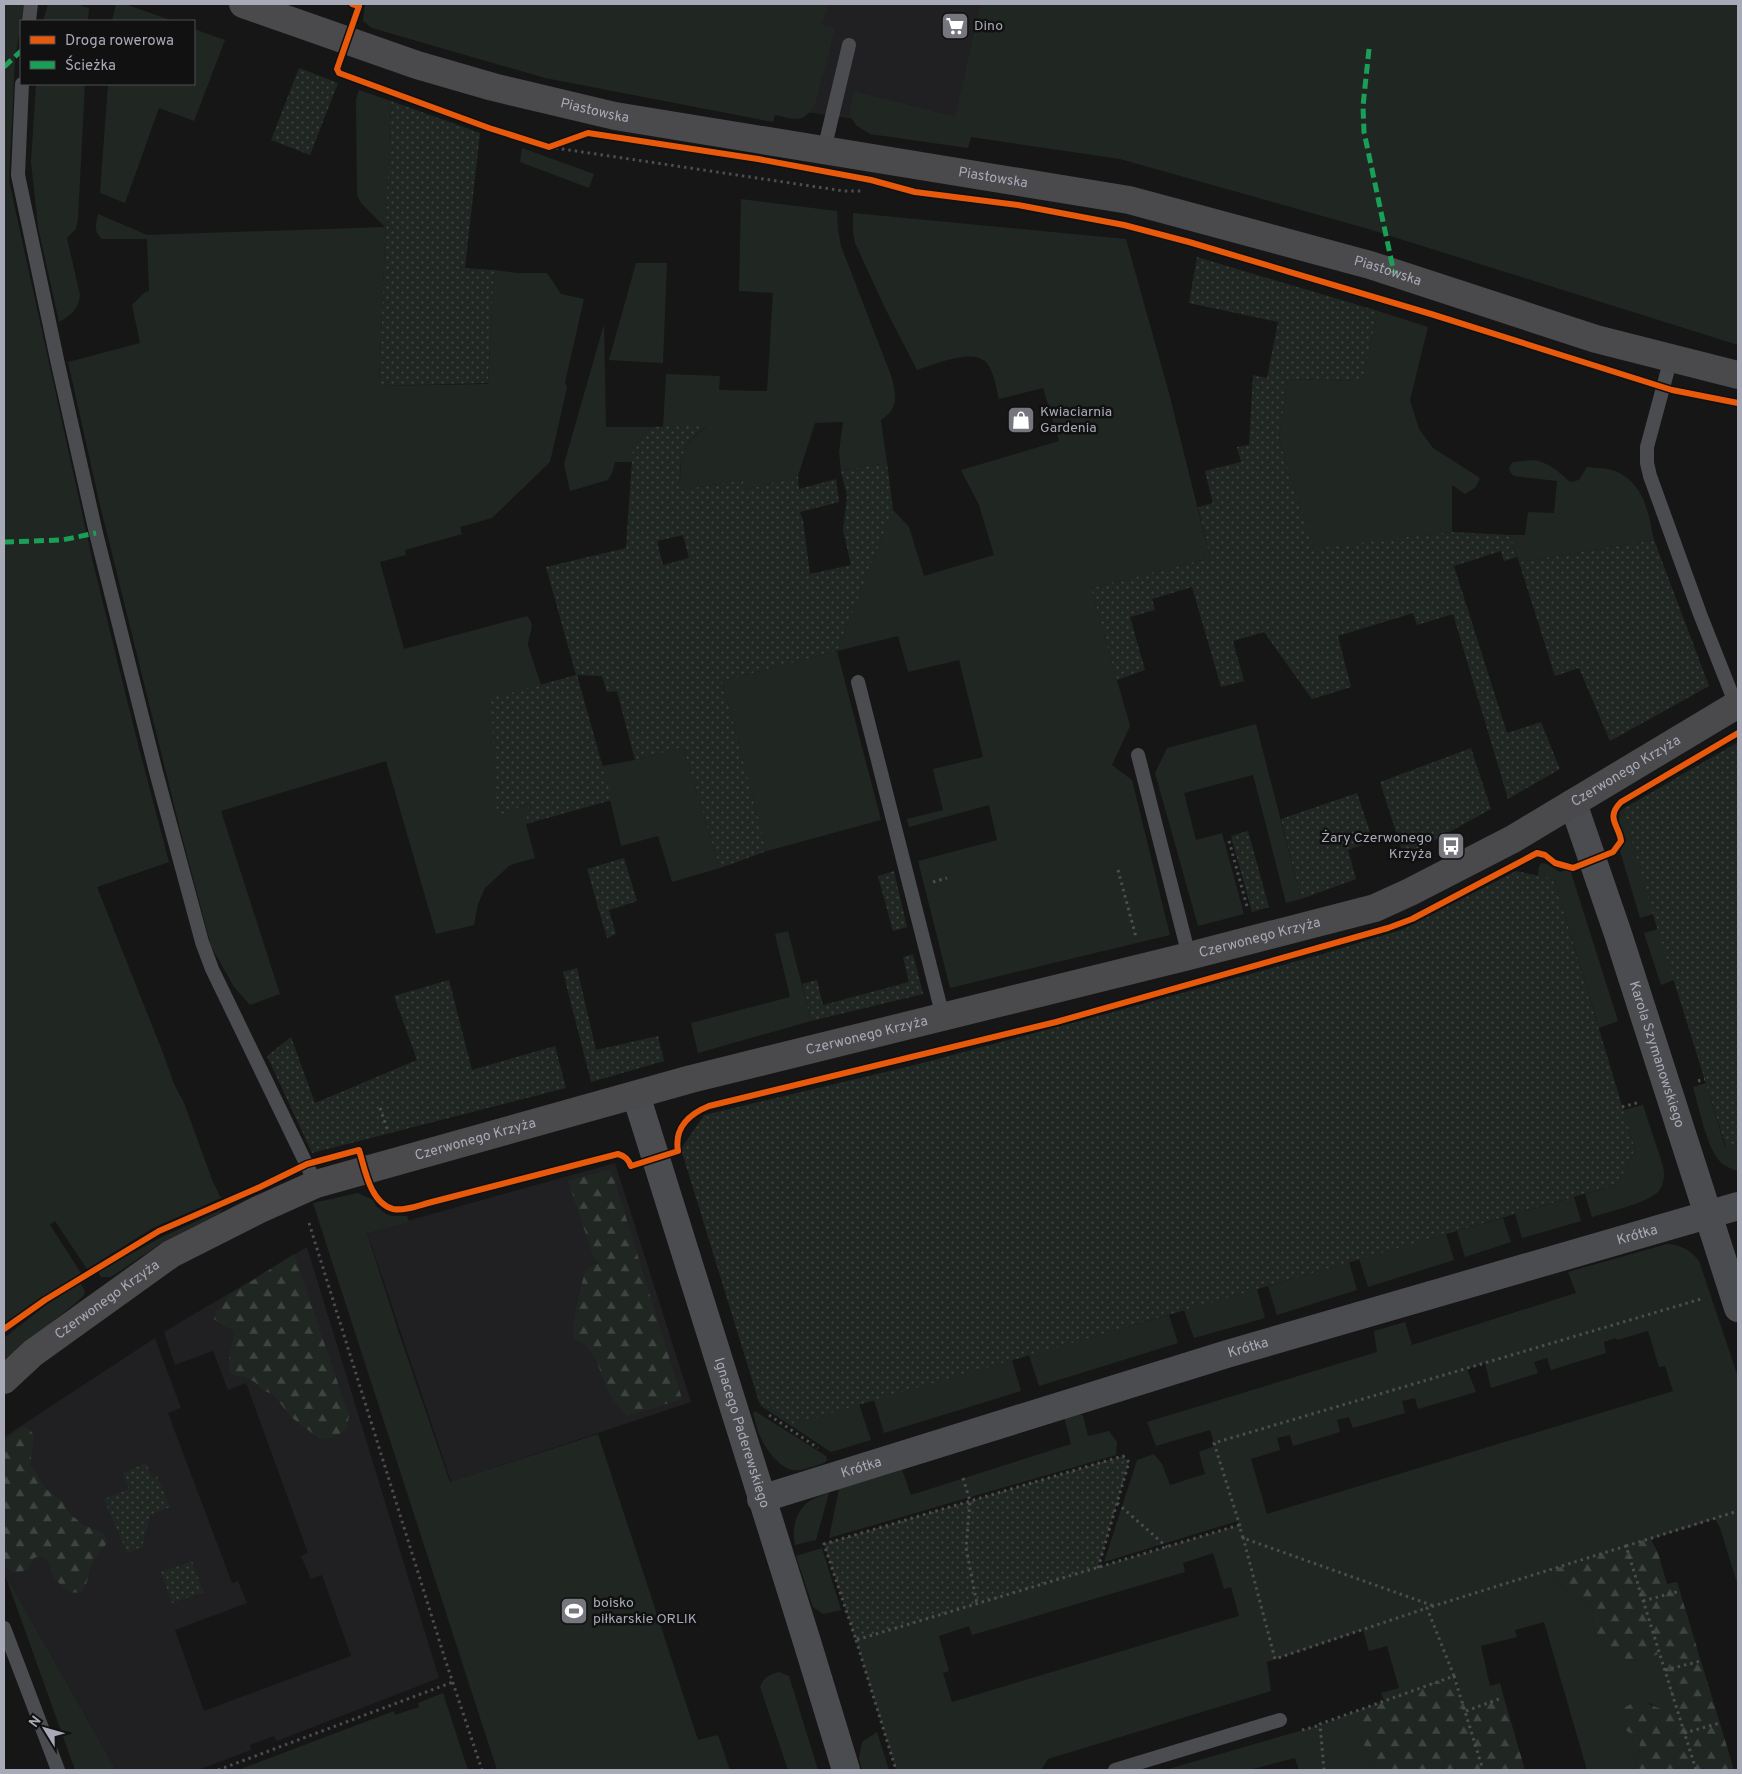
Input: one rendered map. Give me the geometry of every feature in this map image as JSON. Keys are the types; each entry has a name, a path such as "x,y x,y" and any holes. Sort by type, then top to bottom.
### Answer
{"street":[{"name":"Piastowska","path":"256,6 408,63 493,87 615,116 1129,200 1370,265 1596,339 1738,375"},
{"name":"Czerwonego Krzyża","path":"4,1380 33,1353 171,1254 258,1210 305,1189 691,1079 1190,956 1375,908 1410,892 1513,838 1737,705"},
{"name":"Karola Szymanowskiego","path":"1573,803 1618,934 1738,1308"},
{"name":"Ignacego Paderewskiego","path":"636,1095 846,1770"},
{"name":"Krótka","path":"762,1499 1227,1354 1738,1206"}],"lane":[{"path":"29,20 31,4"},
{"path":"824,150 849,45"},
{"path":"22,85 18,175 96,533 156,772 202,942 305,1189"},
{"path":"1671,358 1647,447 1647,463 1696,605 1737,705"},
{"path":"858,682 943,1017"},
{"path":"1138,755 1190,956"},
{"path":"4,1628 58,1770"},
{"path":"1115,1770 1280,1720"}],"path":[{"path":"549,147 565,142"},
{"path":"549,147 844,191 870,191"},
{"path":"1229,841 1249,913"},
{"path":"1118,870 1138,942"},
{"path":"1622,1107 1647,1100"},
{"path":"305,1189 310,1225 482,1770"},
{"path":"1702,1299 1214,1443 1244,1538 1275,1659 1427,1608 1738,1511"},
{"path":"896,1770 824,1544 1123,1456 1129,1462 1098,1568"},
{"path":"963,1478 970,1501 966,1548 977,1604"},
{"path":"1117,1503 1167,1547"},
{"path":"856,1640 1239,1525 1244,1538 1434,1606"},
{"path":"1626,1546 1696,1770"},
{"path":"1643,1601 1680,1591"},
{"path":"1427,1608 1454,1676 1483,1770"},
{"path":"1664,1670 1700,1661"},
{"path":"1324,1770 1320,1724 1454,1676"},
{"path":"218,1770 453,1682"},
{"path":"1466,1711 1499,1699"},
{"path":"1684,1732 1720,1723"}],"shaded area":[{"path":"805,4 1004,4 971,136 778,108"},
{"path":"615,1163 691,1402 451,1482 367,1232"},
{"path":"307,1247 439,1678 277,1741 274,1736 250,1745 251,1750 198,1770 116,1770 4,1572 4,1437 155,1338 181,1408 168,1413 232,1583 238,1581 247,1603 175,1630 204,1711 351,1656 322,1575 311,1579 301,1556 308,1553 246,1383 228,1390 213,1351 175,1365 164,1332"}],"green space":[{"path":"4,4 24,4 15,60 9,181 94,567 169,862 97,887 174,1084 184,1103 213,1182 221,1198 153,1228 87,1269 55,1221 50,1225 81,1273 4,1323"},
{"path":"48,4 82,4 81,6 89,8 88,20 43,20"},
{"path":"116,4 125,4 170,20 112,20"},
{"path":"365,4 828,4 822,25 835,28 816,101 812,108 808,114 800,119 775,115 773,122 545,78 372,28 363,21"},
{"path":"981,4 1738,4 1738,345 1365,228 1120,159 971,137 968,148 870,134 857,126 849,115 854,91 955,117"},
{"path":"195,29 225,40 194,121 159,108 125,203 100,193 108,85 195,85"},
{"path":"299,68 338,83 310,155 271,140"},
{"path":"36,85 85,85 78,218 76,229 67,238 80,295 78,304 73,312 59,322 38,227 31,162"},
{"path":"359,90 391,101 379,386 488,384 494,270 517,273 547,273 561,294 584,299 565,382 567,388 550,462 492,518 460,527 462,534 405,550 406,555 380,562 404,649 527,616 530,620 532,627 528,645 541,685 497,815 530,803 526,824 535,858 510,865 485,888 478,904 474,925 436,934 386,761 221,811 280,994 250,1005 234,987 211,946 99,501 68,362 140,343 132,305 144,293 149,291 147,239 102,239 96,230 98,214 147,235 385,227 361,203 357,195 356,100"},
{"path":"391,101 480,133 465,268 494,270 488,383 379,386"},
{"path":"522,148 594,174 589,188 520,162"},
{"path":"741,199 837,211 841,246 892,378 895,402 891,411 881,420 887,463 841,471 839,452 843,422 815,423 798,476 745,490 743,480 680,490 683,453 691,440 707,426 663,427 666,374 720,376 719,390 767,391 773,293 739,291"},
{"path":"853,213 1126,239 1169,393 1210,558 1091,588 1130,726 1112,765 1132,780 1170,935 950,988 918,861 997,840 989,805 909,827 907,819 943,810 933,769 983,757 959,660 908,672 898,636 837,651 893,510 909,527 924,576 994,555 979,505 961,470 1059,441 1043,388 999,399 989,366 979,358 962,357 917,370 886,310 855,243"},
{"path":"1197,257 1378,311 1362,381 1288,379 1279,437 1314,549 1452,532 1510,535 1517,557 1504,561 1501,551 1454,566 1507,733 1541,722 1560,769 1508,799 1453,614 1417,625 1413,613 1338,636 1351,687 1312,699 1264,632 1233,641 1244,681 1221,687 1192,587 1152,599 1155,610 1130,617 1145,670 1117,680 1091,588 1210,558 1198,507 1213,503 1205,471 1241,462 1237,447 1249,445 1253,375 1267,378 1278,322 1189,303"},
{"path":"636,263 667,263 663,363 609,360"},
{"path":"1378,311 1428,327 1410,400 1419,429 1433,448 1480,478 1476,487 1465,494 1452,485 1452,532 1314,550 1279,437 1288,379 1362,381"},
{"path":"604,324 606,427 653,427 633,445 632,462 615,462 608,480 570,491 564,464"},
{"path":"708,425 692,438 687,445 681,461 680,490 743,480 745,490 798,476 799,489 836,479 839,502 800,512 803,520 810,574 851,565 843,530 847,496 841,471 887,463 893,510 837,651 722,681 767,851 720,868 683,747 635,760 617,691 607,692 602,676 577,675 612,800 526,824 529,803 497,816 491,698 576,675 546,567 626,548 633,445 653,427","holes":["683,535 689,558 663,565 657,541"]},
{"path":"1533,460 1549,465 1570,482 1579,480 1587,467 1612,470 1625,477 1633,483 1644,500 1654,540 1519,562 1510,535 1525,535 1528,512 1554,513 1557,481 1514,476 1510,472 1509,467 1513,462"},
{"path":"1654,540 1709,686 1610,741 1579,668 1555,676 1519,562"},
{"path":"837,651 881,820 767,851 722,681"},
{"path":"1256,724 1301,899 1286,903 1253,775 1184,793 1196,840 1222,833 1244,914 1198,926 1155,773 1167,748"},
{"path":"1738,742 1738,1143 1726,1147 1655,921 1623,809"},
{"path":"683,747 720,868 672,882 658,836 621,846 602,766 635,760"},
{"path":"1471,748 1491,809 1404,857 1380,782"},
{"path":"1357,793 1373,841 1348,850 1356,879 1301,899 1281,819"},
{"path":"1623,809 1654,914 1640,918 1620,851 1626,840 1619,822 1620,811"},
{"path":"1248,831 1269,907 1252,912 1231,836"},
{"path":"624,858 637,901 609,910 616,934 607,938 587,869"},
{"path":"1542,863 1560,872 1570,869 1618,1021 1599,1028 1554,879 1538,876 1539,866"},
{"path":"894,871 907,927 893,931 878,876"},
{"path":"1516,871 1554,879 1635,1149 1618,1184 793,1424 759,1402 681,1149 704,1115 915,1065 1326,953 1404,929"},
{"path":"1658,929 1674,980 1661,985 1644,933"},
{"path":"788,931 811,1021 698,1053 691,1023 790,997 775,934"},
{"path":"913,954 923,994 811,1021 802,984 817,980 823,1005 909,982 903,957"},
{"path":"577,968 596,1050 658,1036 664,1061 591,1082 563,972"},
{"path":"449,980 472,1070 555,1046 566,1088 312,1153 267,1056 291,1037 315,1103 417,1060 394,996"},
{"path":"1706,1083 1725,1147 1738,1143 1738,1171 1720,1161 1710,1145 1693,1087"},
{"path":"1643,1105 1663,1166 1662,1186 1658,1192 1645,1200 1592,1217 1585,1194 1618,1184 1635,1149 1623,1110"},
{"path":"611,1169 682,1399 627,1416 611,1397 596,1360 586,1345 574,1339 575,1313 585,1271 600,1262 594,1258 568,1181"},
{"name":"boisko piłkarskie ORLIK","path":"358,1193 373,1200 376,1206 386,1214 407,1216 409,1222 367,1233 450,1482 598,1434 698,1740 718,1735 730,1770 497,1770 313,1203"},
{"path":"1574,1197 1581,1221 1522,1238 1515,1214"},
{"path":"223,1209 220,1213 160,1244 111,1277 101,1277 98,1272 160,1238"},
{"path":"1503,1218 1511,1242 1465,1257 1457,1231"},
{"path":"1446,1234 1454,1260 1368,1287 1359,1259"},
{"path":"1667,1244 1685,1249 1699,1261 1738,1377 1738,1586 1720,1528 1715,1519 1551,1570 1562,1587 1592,1606 1592,1620 1595,1630 1612,1651 1629,1660 1644,1659 1659,1653 1677,1711 1665,1711 1649,1703 1628,1732 1639,1736 1640,1750 1634,1770 1587,1770 1544,1622 1515,1630 1517,1637 1481,1646 1490,1686 1500,1683 1504,1698 1466,1711 1455,1676 1384,1701 1381,1693 1399,1688 1387,1646 1369,1651 1363,1630 1267,1662 1271,1691 1048,1759 1041,1770 896,1770 856,1640 1239,1525 1238,1521 1104,1562 1137,1460 1154,1454 1162,1464 1170,1485 1205,1474 1199,1452 1215,1446 1210,1430 1156,1446 1147,1422 1377,1352 1374,1331 1405,1322 1412,1345 1576,1293 1568,1272","holes":["1648,1331 1659,1367 1665,1366 1673,1391 1267,1514 1251,1459 1280,1450 1277,1438 1290,1435 1293,1446 1340,1432 1337,1420 1349,1417 1353,1428 1405,1413 1402,1401 1415,1398 1418,1409 1476,1392 1467,1369 1485,1363 1491,1388 1538,1373 1534,1362 1547,1358 1551,1370 1606,1353 1604,1342","1213,1553 1224,1589 1231,1587 1239,1616 952,1702 943,1673 949,1671 939,1636 969,1626 972,1635 1185,1572 1183,1563"]},
{"path":"294,1254 349,1416 346,1430 332,1438 320,1439 291,1417 274,1395 263,1390 255,1382 244,1377 235,1376 229,1371 234,1331 214,1319 216,1311 222,1307 227,1297"},
{"path":"1349,1262 1357,1290 1277,1315 1268,1286"},
{"path":"80,1283 85,1294 4,1360 4,1338 46,1305"},
{"path":"1257,1289 1265,1318 1194,1338 1184,1310"},
{"path":"1169,1315 1178,1343 1039,1386 1029,1355"},
{"path":"1012,1360 1021,1391 884,1433 874,1400"},
{"path":"759,1402 793,1424 859,1404 871,1440 831,1452 761,1406"},
{"path":"755,1411 826,1456 827,1460 824,1463 801,1470 793,1470 783,1466 773,1457 762,1441 753,1413"},
{"path":"1077,1413 1083,1416 1088,1436 1109,1431 1117,1442 1116,1455 829,1538 839,1489 902,1470 911,1495 1071,1444 1064,1417"},
{"path":"24,1426 34,1436 31,1465 47,1490 63,1502 68,1512 83,1525 104,1533 107,1543 94,1559 83,1591 70,1592 64,1588 53,1577 49,1563 45,1558 34,1558 28,1569 21,1572 12,1571 4,1563 4,1441"},
{"path":"1123,1456 1129,1462 1098,1568 856,1640 824,1544"},
{"path":"146,1463 152,1478 157,1476 170,1507 150,1515 142,1547 127,1553 104,1499 129,1489 123,1473"},
{"path":"829,1493 816,1540 795,1545 794,1532 799,1513 807,1503"},
{"path":"1650,1538 1658,1553 1667,1584 1677,1582 1734,1770 1634,1770 1640,1750 1639,1736 1628,1732 1619,1722 1622,1709 1638,1700 1662,1709 1677,1711 1659,1654 1645,1659 1629,1660 1612,1652 1595,1631 1592,1620 1592,1606 1562,1587 1551,1570"},
{"path":"822,1548 841,1610 823,1614 813,1607 796,1556"},
{"path":"192,1561 203,1592 172,1603 161,1572"},
{"path":"4,1572 116,1770 75,1770"},
{"path":"779,1672 789,1676 818,1770 788,1770 760,1687 767,1677"},
{"path":"1454,1676 1466,1710 1504,1698 1525,1770 1371,1770 1361,1736 1361,1719 1384,1701"},
{"path":"443,1693 468,1770 238,1770 394,1711 395,1715 419,1707 418,1703"},
{"path":"1384,1701 1362,1719 1361,1736 1371,1770 1299,1770 1295,1758 1249,1770 1165,1770 1317,1726"},
{"path":"877,1732 889,1770 862,1770 859,1758 862,1742"}],"marked path":[{"path":"1369,49 1363,106 1364,132 1394,273"},
{"path":"4,67 20,52"},
{"path":"4,542 62,540 96,533"}],"cycle path":[{"path":"352,4 359,6 337,69 339,73 489,128 549,147 588,133 758,159 871,180 915,192 1018,205 1124,225 1189,242 1431,314 1672,390 1738,403"},
{"path":"4,1329 45,1300 159,1231 260,1187 307,1164 359,1150 366,1175 374,1193 385,1206 393,1209 411,1208 618,1154 626,1158 631,1166 678,1151 678,1135 684,1123 695,1113 709,1106 1056,1022 1388,928 1412,919 1537,853 1545,855 1555,863 1573,868 1613,852 1621,841 1613,817 1616,808 1621,802 1738,733"}],"place":[{"name":"Dino","path":"955,26"},
{"name":"Kwiaciarnia Gardenia","path":"1021,420"},
{"name":"Żary Czerwonego Krzyża","path":"1451,846"},
{"name":"boisko piłkarskie ORLIK","path":"574,1611"}]}
